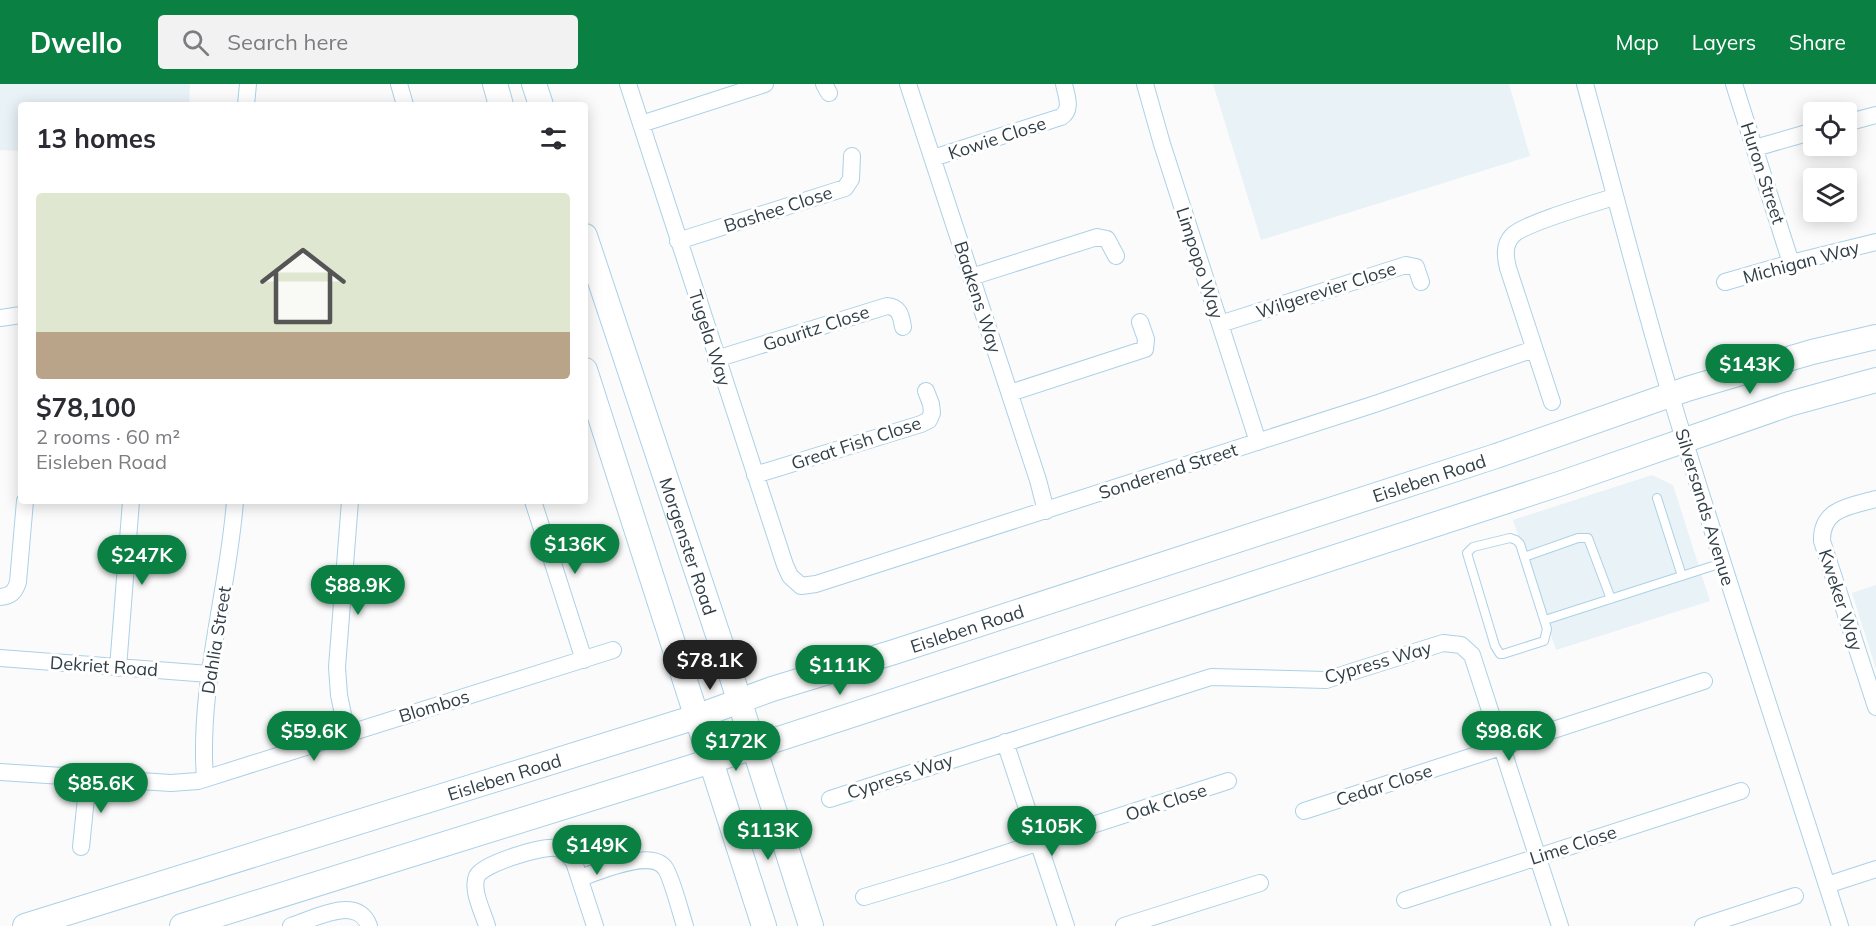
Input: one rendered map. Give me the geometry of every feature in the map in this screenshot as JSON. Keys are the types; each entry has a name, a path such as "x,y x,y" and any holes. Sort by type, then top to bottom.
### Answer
{"main road":[{"path":"495,84 500,102"},
{"path":"534,84 540,102"},
{"name":"Morgenster Road","path":"588,245 740,702 811,926"},
{"name":"Eisleben Road","path":"24,926 696,717 772,689 894,652 1496,456 1670,394 1746,370 1876,337"},
{"path":"588,379 765,926"},
{"path":"182,926 711,762 1562,483 1684,439 1828,392 1876,380"}],"street":[{"path":"246,102 248,84"},
{"path":"399,84 404,102"},
{"name":"Tugela Way","path":"628,84 785,565 790,576 801,586"},
{"path":"640,124 765,84"},
{"name":"Baakens Way","path":"909,84 1046,511"},
{"name":"Kowie Close","path":"933,158 1066,115 1068,106 1064,84"},
{"name":"Limpopo Way","path":"1144,84 1258,442"},
{"name":"Silversands Avenue","path":"1586,84 1614,197 1670,394 1722,563 1840,926"},
{"name":"Huron Street","path":"1734,84 1791,263"},
{"path":"1857,120 1876,115"},
{"path":"1755,148 1803,134"},
{"name":"Bashee Close","path":"678,241 845,188 851,179 852,156"},
{"path":"1552,402 1506,261 1506,249 1511,237 1524,227 1614,197"},
{"path":"971,277 1097,237 1107,239 1116,256"},
{"name":"Michigan Way","path":"1725,282 1876,242"},
{"name":"Wilgerevier Close","path":"1220,324 1406,265 1416,267 1421,282"},
{"name":"Gouritz Close","path":"716,359 887,306 898,310 903,327"},
{"path":"0,318 18,315"},
{"path":"1010,393 1145,350 1146,339 1140,322"},
{"name":"Sonderend Street","path":"801,586 816,584 1046,511 1466,374 1534,349"},
{"name":"Great Fish Close","path":"755,475 921,424 929,420 932,413 926,391"},
{"name":"Kweker Way","path":"1876,499 1839,510 1830,516 1823,526 1822,541 1876,707"},
{"path":"0,597 7,597 12,593 18,582 25,504"},
{"path":"118,668 131,504"},
{"name":"Dahlia Street","path":"205,779 209,674 232,544 235,504"},
{"path":"347,734 337,675 350,504"},
{"path":"533,504 584,660"},
{"name":"Cypress Way","path":"830,799 1211,676 1326,680 1443,643 1461,645 1472,655 1560,926"},
{"name":"Blombos","path":"0,772 171,783 205,779 614,650"},
{"name":"Dekriet Road","path":"0,658 209,674"},
{"name":"Cedar Close","path":"1304,811 1704,681"},
{"path":"1005,742 1066,926"},
{"path":"81,847 88,778"},
{"name":"Oak Close","path":"864,897 1228,781"},
{"name":"Lime Close","path":"1405,900 1741,791"},
{"path":"487,926 476,890 477,876 488,866 554,848 563,850 574,862 595,926"},
{"path":"580,878 636,860 656,862 666,868 685,926"},
{"path":"1827,885 1876,869"},
{"path":"1124,926 1260,883"},
{"path":"1703,926 1795,896"},
{"path":"291,926 347,909 362,914 369,926"}],"lane":[{"path":"1657,498 1683,576"},
{"path":"1510,538 1516,540 1520,544 1545,620 1547,629 1544,641 1500,654 1495,645 1467,553 1473,547 1510,538"},
{"path":"1524,557 1578,538 1588,538 1611,599"},
{"path":"1545,620 1722,563"}],"shaded area":[{"path":"0,84 190,84 189,102 18,102 18,151 0,150"},
{"path":"1213,84 1509,84 1530,156 1261,240"},
{"path":"1652,475 1673,485 1710,601 1556,650 1513,520"},
{"path":"1876,585 1876,669 1852,593"}]}
